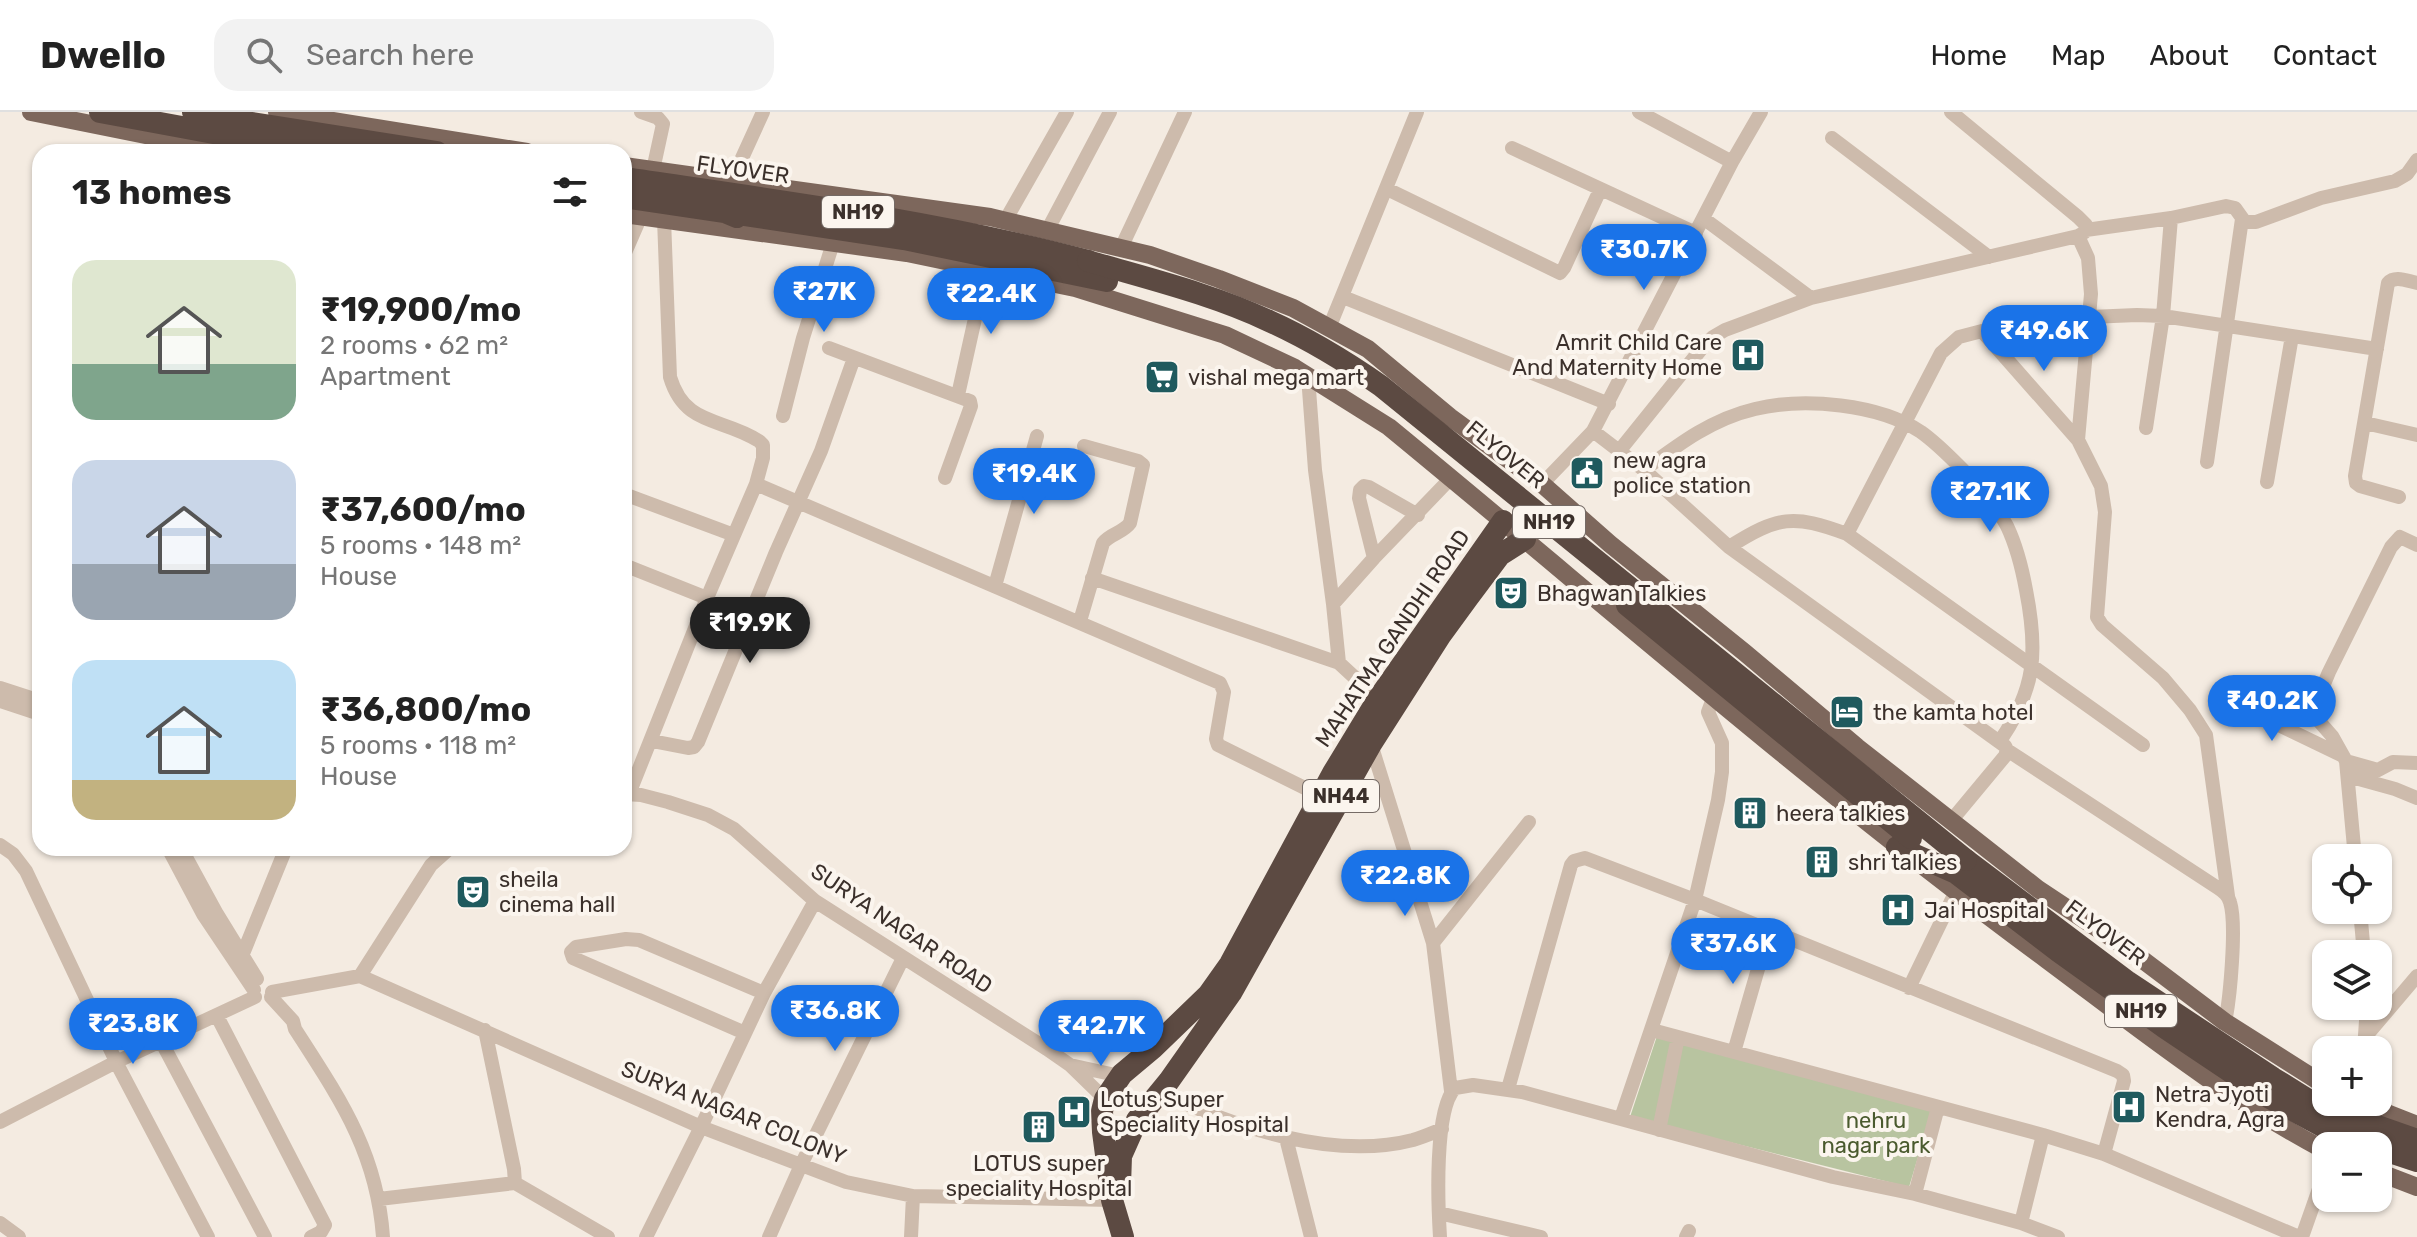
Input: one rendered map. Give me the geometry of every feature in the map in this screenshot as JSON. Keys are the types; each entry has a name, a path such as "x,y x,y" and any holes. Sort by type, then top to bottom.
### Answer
{"highway":[{"path":"100,112 274,144"},
{"path":"193,112 386,144"},
{"name":"FLYOVER","path":"632,179 847,210 978,235 1088,261 1236,306 1323,349 1393,396 1959,875"},
{"name":"NH19","path":"632,198 725,212"},
{"path":"725,212 774,234"},
{"name":"FLYOVER","path":"725,212 904,239 1107,281 1174,300 1246,326 1312,359 1373,397 1904,842 2128,982 2221,1045 2346,1121"},
{"name":"MAHATMA GANDHI ROAD","path":"1104,1105 1120,1076 1208,995 1230,964 1321,796 1378,699 1503,521"},
{"name":"MAHATMA GANDHI ROAD","path":"1135,1237 1119,1179 1121,1156 1137,1120 1231,993 1371,744 1440,636 1500,555 1525,539"},
{"name":"NH19","path":"1959,875 2058,951 2257,1089 2346,1121 2417,1140"},
{"path":"1153,1048 1177,1069"},
{"path":"1104,1105 1117,1121 1137,1120"},
{"path":"1104,1105 1103,1132 1112,1200 1123,1237"},
{"path":"2392,1153 2417,1161"}],"main road":[{"path":"31,112 190,144"},
{"path":"277,112 477,144"},
{"path":"632,167 1048,229 1150,255 1293,308 1368,349 1450,417 1542,484 1857,747 2038,889 2127,948 2225,1022 2312,1077"},
{"path":"633,215 907,253 1075,288 1225,335 1295,368 1389,427 1732,711 1904,842"},
{"path":"1467,492 1502,454"},
{"path":"1554,562 1586,523"},
{"path":"1959,875 2209,1079 2287,1130 2346,1121 2417,1125"},
{"path":"2392,1177 2417,1187"}],"street":[{"path":"641,112 658,118 663,124 653,170"},
{"path":"732,180 763,112"},
{"path":"1005,221 1067,112"},
{"path":"1048,229 1110,112"},
{"path":"1121,248 1185,112"},
{"path":"1329,328 1417,112"},
{"path":"1639,112 1732,162"},
{"path":"1542,484 1593,431 1609,404 1732,162 1761,112"},
{"path":"1951,112 2085,224 2082,233 2090,275 2090,317 2078,440"},
{"path":"1832,138 1989,257"},
{"path":"1512,148 1696,233"},
{"path":"1620,450 1713,337 1811,298 2082,233 2230,206 2237,209 2248,223 2256,222 2321,198 2395,181 2407,174 2417,160"},
{"path":"1387,189 1560,273 1600,190"},
{"path":"1703,218 1811,298"},
{"path":"2146,428 2163,316 2171,218"},
{"path":"632,783 756,484 763,458 763,445 759,441 695,413 682,403 673,387 670,377 664,219"},
{"path":"2207,462 2242,219"},
{"path":"783,416 803,338 833,243"},
{"path":"958,395 986,269"},
{"path":"2399,497 2360,486 2355,476 2388,283 2398,279 2417,283"},
{"path":"1343,297 1609,404"},
{"path":"1847,534 1941,353 1959,337 1982,331 2090,317 2137,315 2163,316 2377,349"},
{"path":"1982,331 2078,440 2093,467 2104,498 2105,512 2097,617 2102,625 2163,678 2206,735 2231,908 2232,938 2225,1022"},
{"path":"2267,482 2292,336"},
{"path":"829,348 970,401 971,406 945,478"},
{"path":"652,741 688,748 696,745 834,417 854,358"},
{"path":"1308,376 1315,470 1339,663"},
{"path":"1644,470 1697,432 1732,416 1770,405 1795,403 1848,407 1906,423 1932,441 1975,483 2006,523 2019,556 2029,607 2033,666 2024,698 2004,746 2005,756 1951,821"},
{"path":"2365,423 2417,435"},
{"path":"1593,431 1644,470 1729,547 2004,746 2228,896"},
{"path":"995,586 1037,436"},
{"path":"1080,621 1103,543 1130,523 1143,465 1084,446"},
{"path":"1333,604 1451,478"},
{"path":"756,484 1220,683 1224,692 1216,739 1218,745 1321,796"},
{"path":"1374,558 1359,498 1362,487 1379,491 1418,515"},
{"path":"632,497 734,535"},
{"path":"1729,547 1757,529 1793,520 1826,526 1847,534 2143,745"},
{"path":"2354,844 2345,764 2332,736 2314,713 2315,701 2394,542 2400,537 2417,545"},
{"path":"632,568 707,598"},
{"path":"1092,578 1339,663 1378,699"},
{"path":"0,688 32,705"},
{"path":"1621,1118 1695,900 1720,788 1720,735 1708,712 1714,696"},
{"path":"2219,696 2345,764 2417,798"},
{"path":"0,701 32,708"},
{"path":"1720,735 1732,711"},
{"path":"1371,744 1433,943 1451,1091 1442,1129 1440,1237"},
{"path":"2345,764 2378,770 2393,762 2417,763"},
{"name":"SURYA NAGAR ROAD","path":"632,795 668,802 722,822 744,836 815,901 1070,1065 1104,1105"},
{"path":"1433,943 1529,822"},
{"path":"0,845 13,854 26,871 114,1058 208,1237"},
{"path":"172,856 203,914 261,993 293,1021 348,1114 358,1133 379,1199 383,1237"},
{"path":"186,856 261,993"},
{"path":"242,956 283,856"},
{"path":"0,1122 182,1021 261,993 360,976 431,865 441,856"},
{"path":"1508,1089 1571,865 1580,858 1594,860 1695,900 2123,1075 2123,1086 2104,1154"},
{"path":"1909,988 1959,875"},
{"path":"646,1237 764,993 815,901"},
{"path":"1734,1052 1769,931"},
{"path":"745,1033 573,958 571,952 576,947 626,939 639,940 764,993"},
{"path":"769,1237 903,958"},
{"name":"SURYA NAGAR COLONY","path":"360,976 701,1127 846,1182 913,1196 1112,1200"},
{"path":"2370,1036 2417,976"},
{"path":"0,1112 114,1058 217,1016 261,993"},
{"path":"217,1016 325,1225 321,1232 311,1237"},
{"path":"485,1030 515,1183"},
{"path":"1652,1030 2104,1154 2300,1237 2312,1206"},
{"path":"1659,1130 1678,1037"},
{"path":"161,1041 265,1237"},
{"path":"1070,1065 1120,1076"},
{"path":"1451,1091 1460,1086 1473,1085 1508,1089 1833,1177 1915,1194 2021,1223 2058,1237"},
{"path":"2257,1089 2287,1130"},
{"path":"1160,1092 1203,1112 1286,1138 1352,1145 1390,1144 1415,1140 1442,1129"},
{"path":"1915,1194 1938,1107"},
{"path":"2021,1223 2043,1135"},
{"path":"1286,1138 1311,1237"},
{"path":"379,1199 515,1183 608,1237"},
{"path":"911,1237 913,1196"},
{"path":"1439,1213 1534,1236"},
{"path":"0,1223 19,1237"}],"green space":[{"name":"nehru nagar park","path":"1658,1033 1935,1101 1909,1187 1630,1117"}],"place":[{"name":"Amrit Child Care And Maternity Home","path":"1748,355"},
{"name":"vishal mega mart","path":"1162,377"},
{"name":"new agra police station","path":"1587,473"},
{"name":"Bhagwan Talkies","path":"1511,593"},
{"name":"the kamta hotel","path":"1847,712"},
{"name":"heera talkies","path":"1750,813"},
{"name":"shri talkies","path":"1822,862"},
{"name":"sheila cinema hall","path":"473,892"},
{"name":"Jai Hospital","path":"1898,910"},
{"name":"Netra Jyoti Kendra, Agra","path":"2129,1107"},
{"name":"Lotus Super Speciality Hospital","path":"1074,1112"},
{"name":"LOTUS super speciality Hospital","path":"1039,1127"}]}
